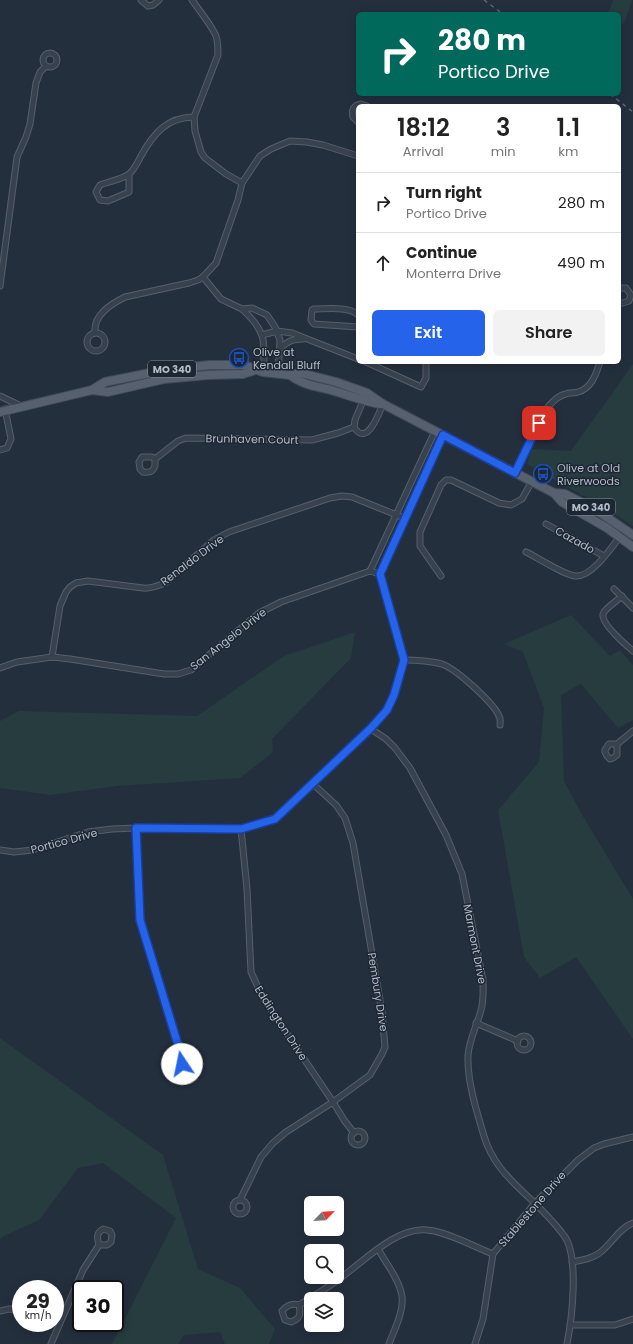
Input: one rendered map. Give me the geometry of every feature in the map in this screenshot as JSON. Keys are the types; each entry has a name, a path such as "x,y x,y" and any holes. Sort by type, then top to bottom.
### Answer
{"main road":[{"name":"MO 340","path":"2,410 92,390 108,392 164,379 201,375 243,374 259,371 290,375 300,373 336,382 367,393 383,404 554,493 562,502 592,519 633,547"},
{"name":"MO 340","path":"290,375 299,382 332,390 363,401 383,404"},
{"name":"MO 340","path":"554,493 565,494 596,510 633,535"}],"street":[{"path":"141,0 148,6 153,5 158,0"},
{"path":"192,0 216,36 218,44 218,55 194,117 198,143 205,158 226,174 242,183"},
{"path":"0,286 2,261 17,157 28,130 36,83 40,72 46,66"},
{"path":"356,106 352,111 352,117 356,120"},
{"path":"129,174 129,192 108,201 100,200 96,192 100,185 129,174 135,167 148,142 158,131 174,120 185,117 194,117"},
{"path":"95,333 94,327 103,311 115,302 125,297 189,283 203,277 216,263 238,200 242,183 260,156 271,149 290,141 307,142 356,154"},
{"path":"203,277 221,299 242,309 254,320 262,335 264,353 259,371"},
{"path":"621,288 626,288 631,295 628,301 621,303"},
{"path":"242,309 252,308 267,315 272,321 280,340 278,374"},
{"path":"356,313 349,310 314,309 312,310 311,320 314,324 356,327"},
{"path":"262,335 277,331 292,334 356,356"},
{"path":"280,349 285,343 291,340 305,339"},
{"path":"370,364 422,387 426,378 426,364"},
{"path":"515,473 548,407 555,399 566,394 579,392 592,383 599,364"},
{"path":"0,396 22,406"},
{"path":"354,427 355,420 363,401"},
{"name":"Brunhaven Court","path":"155,459 178,441 186,438 312,440 354,427 359,432 368,432 371,429 383,404"},
{"path":"0,450 7,448 11,439 2,410"},
{"path":"380,574 370,571 435,431"},
{"path":"443,435 404,518 380,574 404,660 417,660 441,664 452,670 471,685 492,706 500,717 500,725"},
{"path":"440,576 420,546 420,532 441,485 446,480 451,480 499,503 511,505 522,499 532,481"},
{"name":"Renaldo Drive","path":"52,657 62,599 70,587 76,584 88,581 149,589 156,587 165,583 214,540 229,532 330,498 342,496 352,497 404,518"},
{"name":"Cazado","path":"546,524 604,556"},
{"path":"526,552 568,574 577,576 584,574 593,568 625,529"},
{"name":"San Angelo Drive","path":"0,668 17,662 52,657 164,674 178,674 192,670 259,613 268,608 281,602 370,571"},
{"path":"614,589 633,608"},
{"path":"622,596 606,611 603,618 609,629 633,651"},
{"name":"Portico Drive","path":"0,850 14,852 33,850 88,832 136,828 241,829 275,819 371,728 387,710 394,695 404,660"},
{"name":"Marmont Drive","path":"371,728 390,744 410,768 446,835 462,874 483,980 481,1010 476,1023 468,1056 470,1083 484,1137 497,1165 512,1182 535,1203 565,1237 570,1247 573,1282 567,1344"},
{"path":"617,744 633,731"},
{"name":"Pembury Drive","path":"240,1200 261,1157 273,1143 286,1132 333,1102 370,1075 385,1047 382,1012 353,843 345,818 336,805 313,784"},
{"path":"136,828 140,920 179,1048 182,1064"},
{"name":"Eddington Drive","path":"241,829 247,889 250,972 263,998 354,1133"},
{"path":"476,1023 518,1040"},
{"name":"Stablestone Drive","path":"475,1344 483,1318 493,1254 535,1203 578,1160 594,1148 610,1142 633,1137"},
{"path":"572,1262 585,1260 596,1256 630,1224 633,1223"},
{"path":"299,1305 342,1277 390,1240 412,1232 425,1229 438,1231 493,1254"},
{"path":"64,1309 83,1270 99,1245"},
{"path":"378,1249 398,1283 402,1297 399,1319 388,1344"},
{"path":"0,1311 12,1309"},
{"path":"570,1325 615,1325 633,1319"},
{"path":"52,1344 55,1332"}],"green space":[{"path":"613,0 632,0 624,24 621,23 621,12 609,12"},
{"path":"633,364 633,526 612,512 527,464 532,449 571,451"},
{"path":"571,615 610,656 620,650 633,665 633,720 618,728 581,684 561,695 564,781 581,813 633,899 633,1039 576,957 540,978 524,957 498,810 539,762 544,708 523,652 504,644"},
{"path":"355,632 351,658 272,739 273,752 240,778 117,786 50,795 0,788 0,721 19,711 197,716 284,656"},
{"path":"0,1038 163,1155 198,1269 240,1288 275,1329 269,1344 225,1344 220,1332 184,1335 178,1344 112,1344 118,1332 124,1332 124,1320 176,1218 103,1163 78,1168 39,1220 0,1239"}],"railway":[{"path":"484,0 500,12"},
{"path":"613,96 633,112"}],"place":[{"name":"Olive at Kendall Bluff","path":"239,358"},
{"name":"Olive at Old Riverwoods","path":"543,474"}],"route":[{"path":"182,1064 179,1048 140,920 136,828 241,829 275,819 371,728 387,710 394,695 404,660 380,574 404,518 443,435 515,473 539,423"}]}
